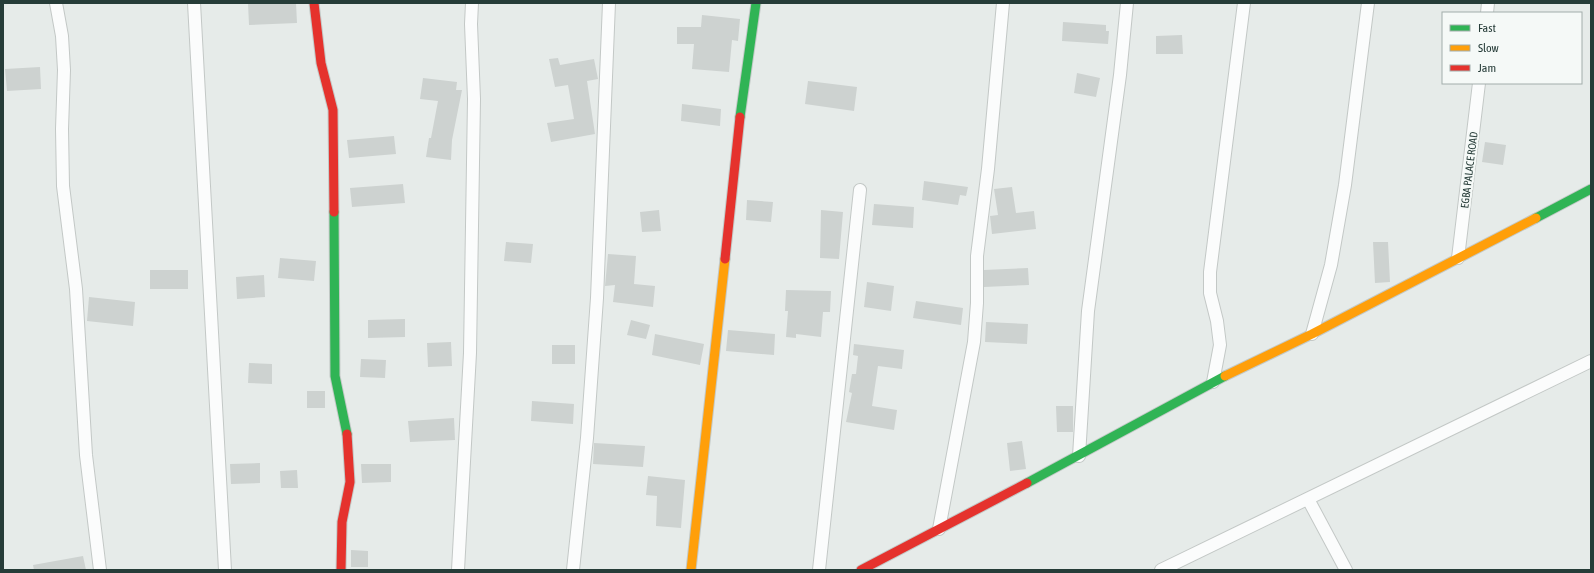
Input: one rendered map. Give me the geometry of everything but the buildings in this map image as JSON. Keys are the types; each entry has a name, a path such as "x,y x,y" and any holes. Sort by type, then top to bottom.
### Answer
{"street":[{"path":"56,3 62,36 64,70 62,129 63,186 76,289 86,455 100,570"},
{"path":"194,3 225,570"},
{"path":"314,3 321,63 333,110 336,327 335,376 348,439 350,482 342,522 341,570"},
{"path":"458,570 470,354 474,100 471,24 472,3"},
{"path":"573,570 587,438 597,298 609,3"},
{"path":"691,570 706,458 741,100 756,3"},
{"path":"939,529 974,342 977,303 977,256 988,169 1003,3"},
{"path":"1079,456 1088,311 1120,75 1127,3"},
{"path":"1213,382 1220,345 1217,321 1210,293 1210,272 1244,3"},
{"path":"1312,334 1331,265 1345,185 1368,3"},
{"name":"EGBA PALACE ROAD","path":"1458,258 1479,84"},
{"path":"861,570 1079,456 1213,382 1312,334 1591,189"},
{"path":"819,570 860,190"},
{"path":"1161,570 1591,361"},
{"path":"1308,498 1346,570"}],"traffic: fast":[{"path":"740,117 756,3"},
{"path":"1536,218 1591,189"},
{"path":"334,212 335,376 347,434"},
{"path":"1027,483 1225,376"}],"traffic: slow":[{"path":"1225,376 1312,334 1536,218"},
{"path":"691,570 725,259"}],"traffic: jam":[{"path":"314,3 321,63 333,110 334,212"},
{"path":"725,259 740,117"},
{"path":"341,570 342,522 350,482 347,434"},
{"path":"861,570 1027,483"}]}
